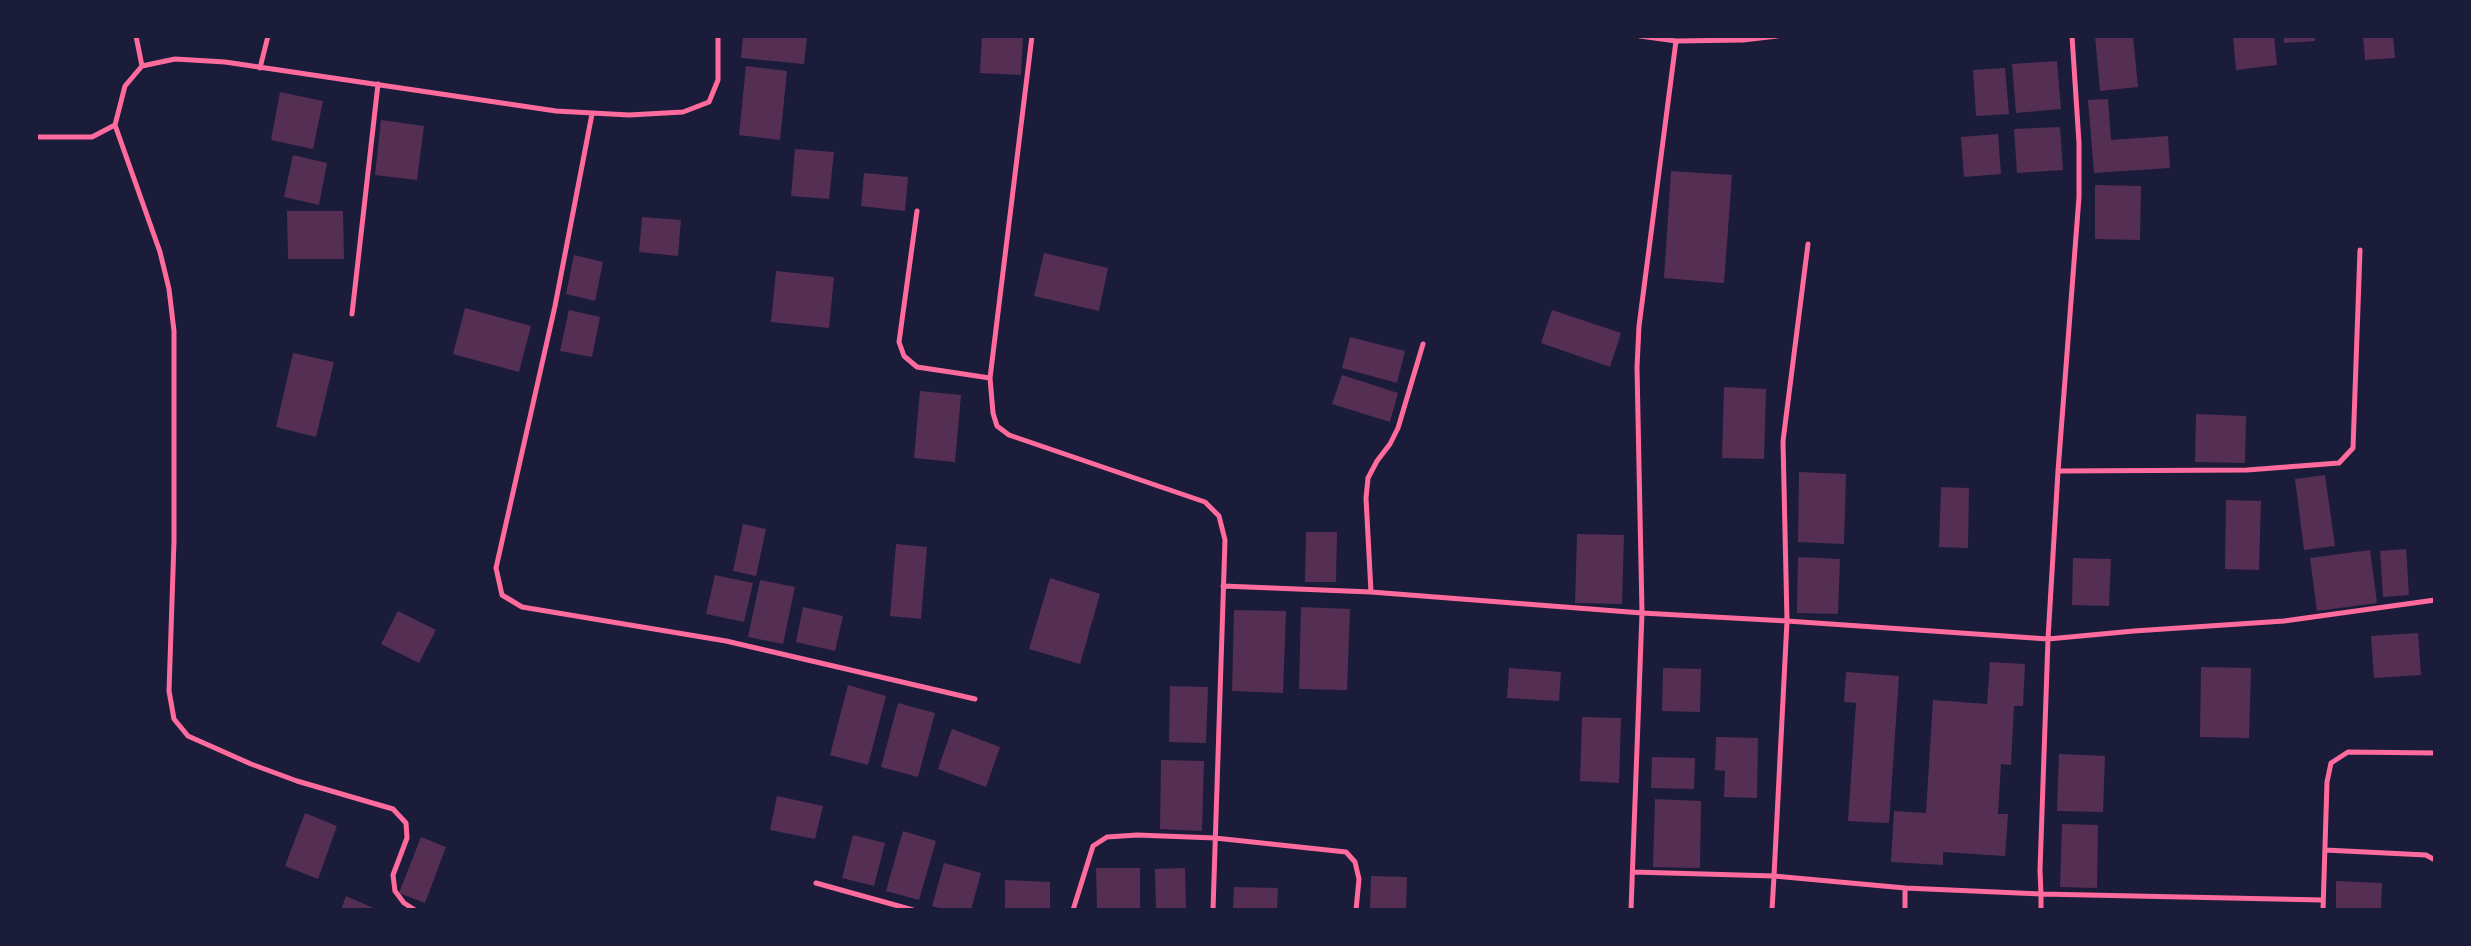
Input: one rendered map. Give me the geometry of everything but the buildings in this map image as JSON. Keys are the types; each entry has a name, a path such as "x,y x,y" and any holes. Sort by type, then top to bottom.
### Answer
{"street":[{"path":"136,36 142,66"},
{"path":"260,68 268,36"},
{"path":"415,910 404,903 394,891 393,876 406,838 406,823 393,809 297,781 251,764 188,736 174,718 169,691 174,541 174,331 169,289 160,252 115,125 125,86 142,66 175,59 225,62 592,114 683,112 709,102 718,80 718,36"},
{"path":"1032,36 990,378 992,413 997,426 1009,436 1206,502 1219,516 1225,540 1213,910"},
{"path":"1640,36 1676,41 1743,40 1777,36"},
{"path":"2041,910 2040,870 2048,639 2058,471 2079,197 2079,143 2072,36"},
{"path":"1631,910 1642,613 1637,366 1639,326 1676,41"},
{"path":"352,314 378,84"},
{"path":"592,114 555,306 496,568 502,595 522,607 726,641 975,699"},
{"path":"36,137 92,138 115,125"},
{"path":"917,211 899,342 904,356 917,367 990,378"},
{"path":"1772,910 1787,621 1783,441 1808,244"},
{"path":"2058,471 2247,470 2339,463 2353,448 2360,250"},
{"path":"1371,592 1366,498 1368,478 1398,428 1423,344"},
{"path":"1223,586 1371,592 1642,613 2048,639 2284,621 2435,600"},
{"path":"2323,910 2327,782 2331,763 2348,752 2435,753"},
{"path":"1073,910 1093,846 1107,837 1137,835 1216,838 1346,852 1355,862 1359,878 1356,910"},
{"path":"2325,850 2426,855 2435,860"},
{"path":"1633,872 1774,876 1905,888 2041,894 2323,900"},
{"path":"816,883 913,910"},
{"path":"1904,910 1905,888"}]}
